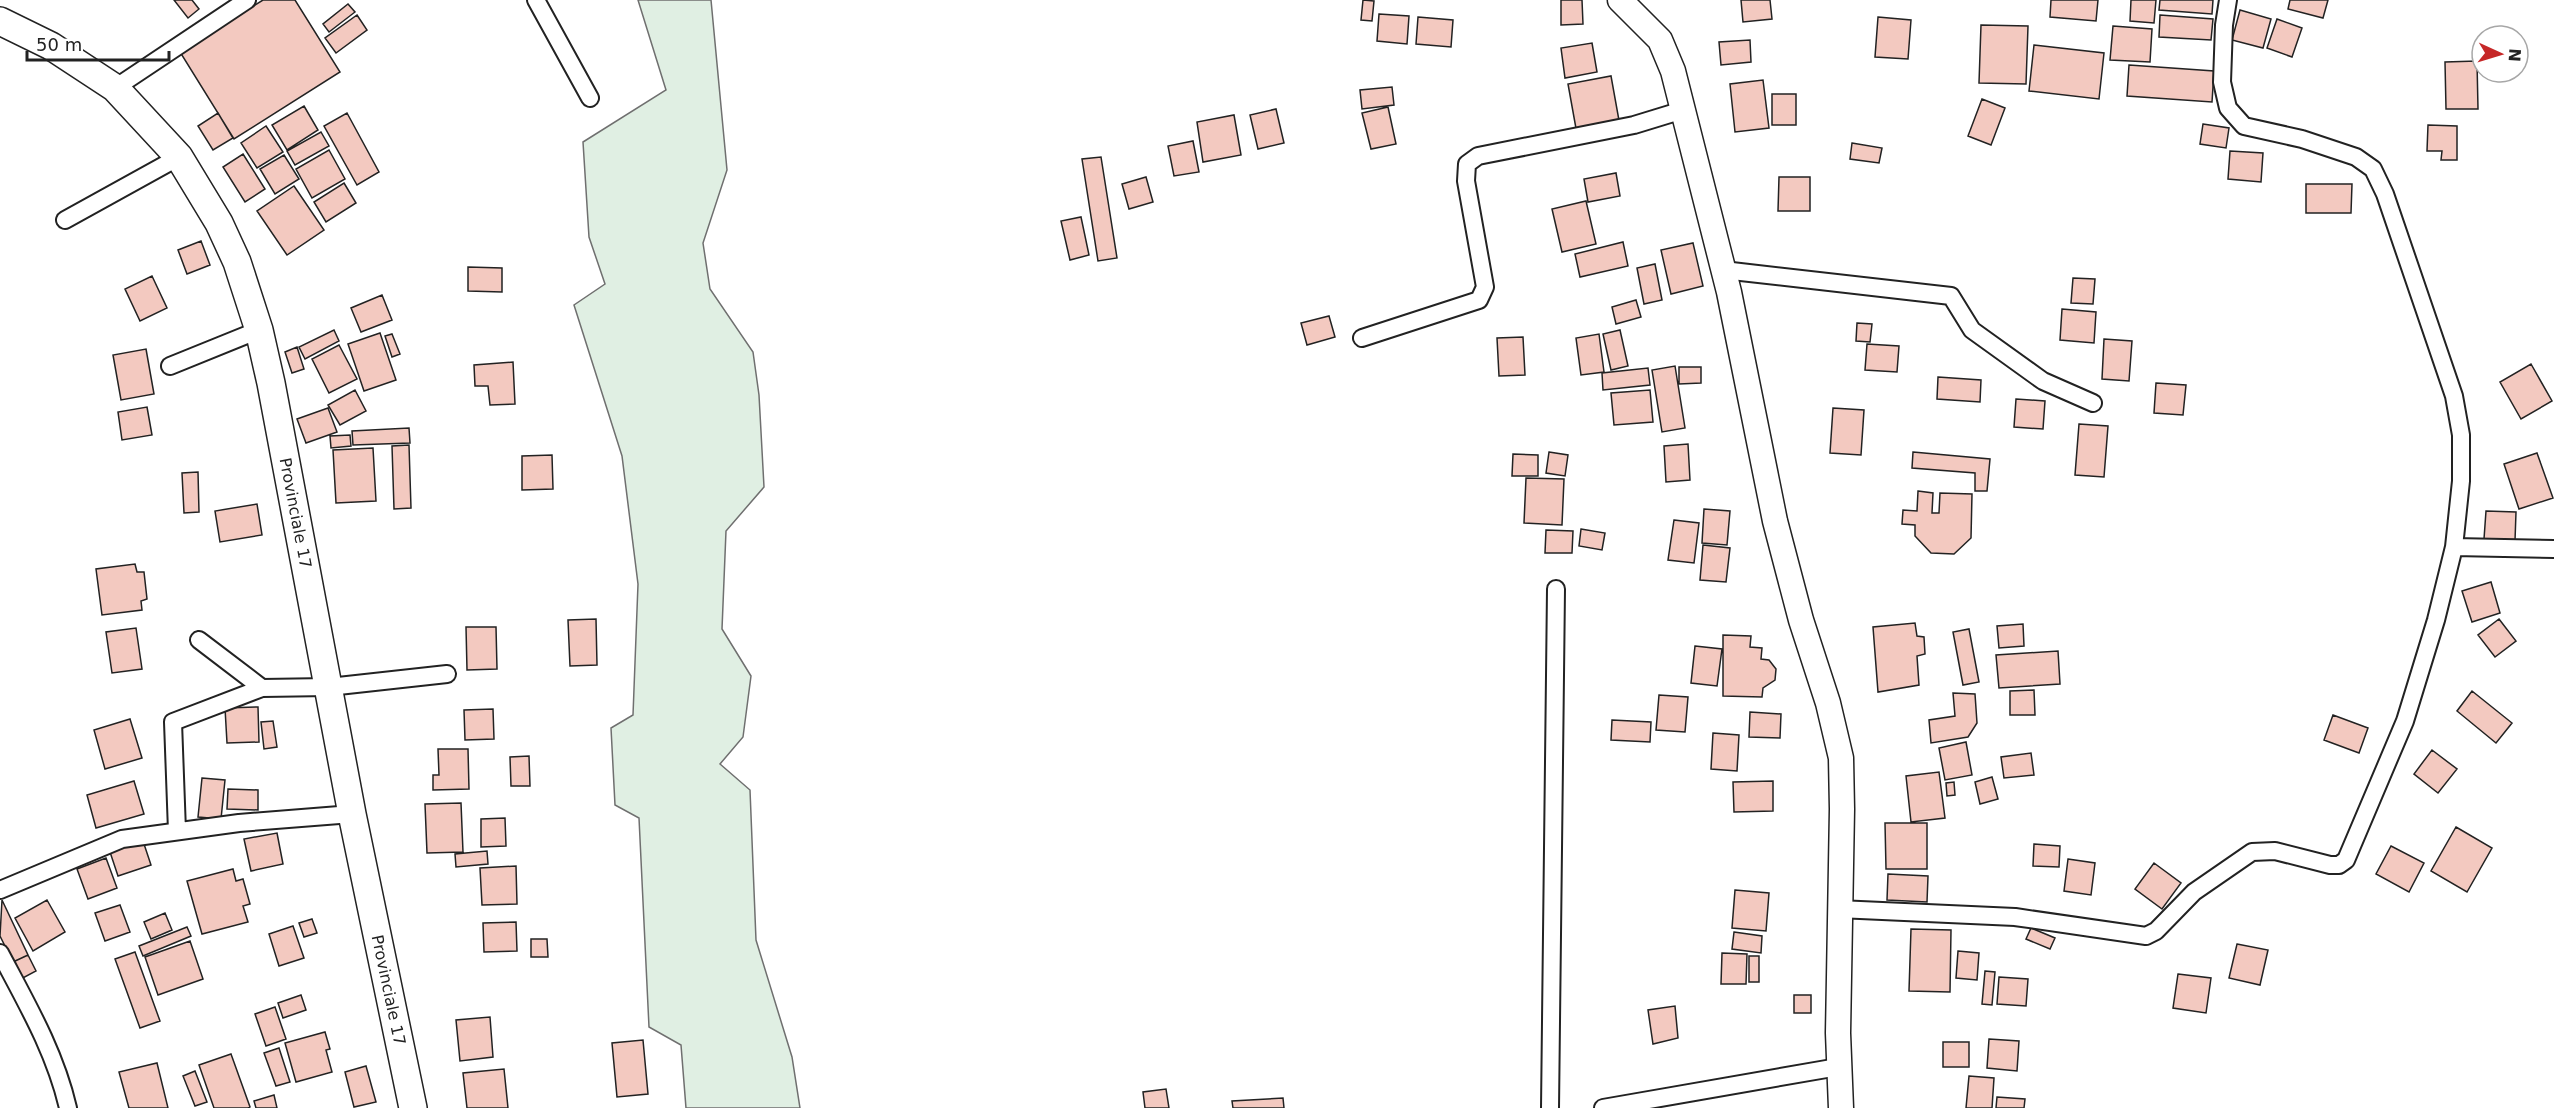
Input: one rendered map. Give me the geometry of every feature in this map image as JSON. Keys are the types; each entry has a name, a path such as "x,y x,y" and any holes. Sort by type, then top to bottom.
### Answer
{"main road":[{"name":"Provinciale 17","path":"0,21 51,46 115,88 179,157 219,223 237,262 260,330 352,814 413,1108"}],"street":[{"path":"115,88 247,0"},
{"path":"536,0 590,98"},
{"path":"1620,0 1660,40 1673,71 1723,270 1776,521 1801,620 1828,703 1841,758 1842,808 1838,909 1841,1108"},
{"path":"1838,909 2015,917 2146,936 2156,931 2194,892 2252,852 2275,851 2339,866 2346,860 2405,721 2436,620 2454,547 2462,481 2461,435 2454,396 2385,194 2373,169 2356,157 2302,139 2244,126 2228,108 2222,82 2224,25 2228,0"},
{"path":"1362,338 1479,300 1485,287 1466,181 1467,164 1478,156 1624,128 1683,110"},
{"path":"65,220 179,157"},
{"path":"1723,270 1951,296 1972,330 2043,381 2093,403"},
{"path":"170,366 260,330"},
{"path":"2454,547 2554,549"},
{"path":"1550,1108 1556,589"},
{"path":"199,640 262,688"},
{"path":"177,831 173,722 262,688 329,687 447,674"},
{"path":"0,890 122,838 239,823 352,814"},
{"path":"0,953 47,1040 61,1076 68,1108"},
{"path":"1603,1108 1839,1067"}],"green space":[{"path":"638,0 711,0 727,170 703,243 710,289 753,352 759,395 764,487 726,531 722,629 751,676 743,737 720,764 750,790 756,940 792,1057 800,1108 686,1108 681,1045 649,1027 639,818 615,805 611,728 633,715 638,584 622,456 574,305 605,284 589,237 583,142 666,90"}],"building":[{"path":"174,0 192,0 199,9 188,18"},
{"path":"263,0 295,0 340,72 234,139 180,52"},
{"path":"1363,0 1374,1 1372,21 1361,20"},
{"path":"1561,0 1582,0 1583,24 1561,25"},
{"path":"1741,0 1770,0 1772,19 1743,22"},
{"path":"2051,0 2098,0 2096,21 2050,17"},
{"path":"2131,0 2156,0 2154,23 2130,21"},
{"path":"2160,0 2213,0 2212,14 2159,10"},
{"path":"2290,0 2328,0 2323,18 2288,9"},
{"path":"348,4 355,12 329,32 323,24"},
{"path":"2240,10 2271,19 2263,48 2232,40"},
{"path":"1379,14 1409,16 1407,44 1377,41"},
{"path":"357,15 367,30 336,53 325,38"},
{"path":"2160,15 2213,19 2211,40 2159,37"},
{"path":"1418,17 1453,20 1451,47 1416,44"},
{"path":"1878,17 1911,20 1908,59 1875,57"},
{"path":"2277,19 2302,28 2292,57 2267,48"},
{"path":"1981,25 2028,26 2026,84 1979,83"},
{"path":"2113,26 2152,29 2150,62 2110,60"},
{"path":"1750,40 1751,62 1721,65 1719,42"},
{"path":"1592,43 1597,72 1565,78 1561,48"},
{"path":"2034,45 2104,53 2099,99 2029,91"},
{"path":"2470,61 2470,84 2477,84 2478,109 2446,109 2445,62"},
{"path":"2129,65 2214,71 2212,102 2127,96"},
{"path":"1611,76 1620,126 1577,134 1568,84"},
{"path":"1763,80 1769,128 1735,132 1730,84"},
{"path":"1392,87 1394,105 1362,109 1360,90"},
{"path":"1772,94 1796,94 1796,125 1772,125"},
{"path":"1982,99 2005,108 1991,145 1968,136"},
{"path":"304,106 318,130 287,150 272,125"},
{"path":"1388,107 1396,144 1371,149 1362,113"},
{"path":"1276,109 1284,143 1258,149 1250,115"},
{"path":"218,113 233,138 213,150 198,126"},
{"path":"347,113 379,172 357,185 324,126"},
{"path":"1234,115 1241,155 1203,162 1197,122"},
{"path":"2203,124 2229,128 2226,148 2200,144"},
{"path":"2428,125 2457,126 2457,160 2441,160 2442,151 2427,151"},
{"path":"266,126 283,152 257,168 241,143"},
{"path":"321,132 329,146 295,165 287,151"},
{"path":"1193,141 1199,172 1174,176 1168,146"},
{"path":"1852,143 1882,148 1879,163 1850,159"},
{"path":"329,150 345,179 312,198 296,169"},
{"path":"2230,151 2263,153 2261,182 2228,179"},
{"path":"243,154 265,189 245,202 223,167"},
{"path":"284,155 299,179 275,194 260,169"},
{"path":"1101,157 1117,258 1098,261 1082,159"},
{"path":"1616,173 1620,196 1588,202 1584,179"},
{"path":"1146,177 1153,202 1129,209 1122,184"},
{"path":"1779,177 1810,177 1810,211 1778,211"},
{"path":"344,183 356,203 326,222 314,202"},
{"path":"2306,184 2352,184 2351,213 2306,213"},
{"path":"294,186 324,230 287,255 257,211"},
{"path":"1586,201 1596,244 1562,252 1552,209"},
{"path":"1081,217 1089,255 1070,260 1061,221"},
{"path":"201,241 210,265 187,274 178,250"},
{"path":"1623,242 1628,266 1580,277 1575,254"},
{"path":"1693,243 1703,286 1671,294 1661,250"},
{"path":"1655,264 1662,300 1644,304 1637,268"},
{"path":"468,267 502,268 502,292 468,291"},
{"path":"152,276 167,308 140,321 125,289"},
{"path":"2073,278 2095,279 2093,304 2071,303"},
{"path":"382,295 392,320 361,332 351,308"},
{"path":"1636,300 1641,317 1616,324 1612,307"},
{"path":"2062,309 2096,312 2094,343 2060,340"},
{"path":"1329,316 1335,337 1307,345 1301,323"},
{"path":"1857,323 1872,324 1870,342 1856,341"},
{"path":"334,330 339,341 305,359 299,347"},
{"path":"1620,330 1628,366 1611,370 1603,334"},
{"path":"380,333 396,380 364,391 348,344"},
{"path":"392,334 400,354 392,357 385,336"},
{"path":"1599,334 1604,372 1581,375 1576,338"},
{"path":"1523,337 1525,375 1499,376 1497,338"},
{"path":"2104,339 2132,341 2129,381 2102,379"},
{"path":"1867,344 1899,346 1897,372 1865,370"},
{"path":"339,345 357,379 329,393 312,359"},
{"path":"297,347 304,369 292,373 285,352"},
{"path":"146,349 154,394 121,400 113,355"},
{"path":"513,362 515,404 490,405 488,386 475,386 474,365"},
{"path":"2531,364 2552,401 2521,419 2500,382"},
{"path":"1675,366 1685,428 1662,432 1652,370"},
{"path":"1679,367 1701,367 1701,383 1679,384"},
{"path":"1648,368 1650,385 1603,390 1602,373"},
{"path":"1938,377 1981,380 1980,402 1937,399"},
{"path":"2156,383 2186,385 2183,415 2154,413"},
{"path":"355,390 366,411 340,425 328,405"},
{"path":"1650,390 1653,422 1614,425 1611,393"},
{"path":"2016,399 2045,401 2043,429 2014,427"},
{"path":"147,407 152,435 122,440 118,412"},
{"path":"328,408 337,432 306,443 297,419"},
{"path":"1833,408 1864,410 1861,455 1830,453"},
{"path":"2079,424 2108,426 2104,477 2075,475"},
{"path":"409,428 410,443 353,445 352,431"},
{"path":"350,435 351,446 331,448 330,436"},
{"path":"1688,444 1690,480 1666,482 1664,446"},
{"path":"409,445 411,508 394,509 392,446"},
{"path":"373,448 376,501 336,503 333,450"},
{"path":"1549,452 1568,455 1565,476 1546,473"},
{"path":"1913,452 1990,459 1987,491 1975,491 1975,473 1912,468"},
{"path":"2537,453 2553,498 2519,509 2504,464"},
{"path":"1513,454 1538,455 1538,476 1512,476"},
{"path":"552,455 553,489 522,490 522,456"},
{"path":"198,472 199,512 184,513 182,473"},
{"path":"1526,478 1564,479 1562,525 1524,523"},
{"path":"1918,491 1933,493 1932,513 1939,513 1940,493 1972,494 1971,538 1954,554 1931,553 1915,536 1915,525 1902,524 1903,510 1917,511"},
{"path":"257,504 262,535 220,542 215,511"},
{"path":"1704,509 1730,511 1727,545 1702,543"},
{"path":"2486,511 2516,512 2515,541 2484,539"},
{"path":"1674,520 1699,523 1694,563 1668,560"},
{"path":"1581,529 1605,533 1602,550 1579,546"},
{"path":"1546,530 1573,531 1572,553 1545,553"},
{"path":"1703,545 1730,548 1726,582 1700,580"},
{"path":"135,564 137,572 144,572 147,599 141,601 142,610 102,615 96,569"},
{"path":"2491,582 2500,613 2472,622 2462,591"},
{"path":"596,619 597,665 570,666 568,620"},
{"path":"2499,619 2516,641 2495,657 2478,635"},
{"path":"1915,623 1917,636 1924,637 1925,654 1917,656 1919,685 1878,692 1873,627"},
{"path":"2023,624 2024,646 1999,648 1997,626"},
{"path":"466,627 496,627 497,669 467,670"},
{"path":"136,628 142,669 112,673 106,632"},
{"path":"1969,629 1979,682 1963,685 1953,632"},
{"path":"1723,635 1751,636 1750,647 1762,648 1761,659 1769,660 1776,669 1775,680 1763,688 1762,697 1723,696"},
{"path":"1695,646 1722,649 1717,686 1691,683"},
{"path":"2058,651 2060,684 1999,688 1996,655"},
{"path":"2034,690 2035,715 2010,715 2010,691"},
{"path":"2472,691 2512,723 2496,743 2457,711"},
{"path":"1953,693 1975,694 1977,723 1968,737 1931,743 1929,720 1955,716"},
{"path":"1659,695 1688,697 1685,732 1656,730"},
{"path":"258,707 259,742 227,743 225,708"},
{"path":"493,709 494,739 465,740 464,710"},
{"path":"1750,712 1781,714 1780,738 1749,737"},
{"path":"2333,715 2368,728 2359,753 2324,740"},
{"path":"130,719 142,758 105,769 94,730"},
{"path":"1612,720 1651,722 1650,742 1611,740"},
{"path":"273,721 277,747 264,749 261,722"},
{"path":"1713,733 1739,735 1737,771 1711,769"},
{"path":"1966,742 1972,775 1945,780 1939,748"},
{"path":"438,749 468,749 469,789 433,790 433,775 439,775"},
{"path":"2432,750 2457,769 2438,793 2414,774"},
{"path":"2031,753 2034,775 2004,778 2001,757"},
{"path":"529,756 530,786 511,786 510,757"},
{"path":"1939,772 1945,818 1911,822 1906,776"},
{"path":"1992,777 1998,799 1980,804 1975,782"},
{"path":"202,778 225,780 221,819 198,817"},
{"path":"134,781 144,814 96,828 87,795"},
{"path":"1773,781 1773,811 1734,812 1733,782"},
{"path":"1954,782 1955,795 1947,796 1946,783"},
{"path":"228,789 258,790 258,810 227,809"},
{"path":"461,803 463,852 427,853 425,804"},
{"path":"505,818 506,846 481,847 481,819"},
{"path":"1885,823 1927,823 1927,869 1886,869"},
{"path":"2456,827 2492,848 2467,892 2431,871"},
{"path":"277,833 283,864 251,871 244,839"},
{"path":"143,841 151,865 118,876 110,852"},
{"path":"2034,844 2060,846 2059,867 2033,866"},
{"path":"2391,846 2424,863 2409,892 2376,874"},
{"path":"487,851 488,864 456,867 455,854"},
{"path":"106,858 117,888 88,899 77,869"},
{"path":"2068,859 2095,863 2091,895 2064,891"},
{"path":"2154,863 2181,883 2162,909 2135,889"},
{"path":"516,866 517,904 482,905 480,868"},
{"path":"233,869 236,881 243,879 250,904 243,906 248,922 202,934 187,881"},
{"path":"1888,874 1928,876 1927,902 1887,900"},
{"path":"1735,890 1769,893 1766,931 1732,928"},
{"path":"2,900 28,955 13,962 0,936"},
{"path":"47,900 65,932 33,951 15,918"},
{"path":"120,905 130,932 105,941 95,913"},
{"path":"165,913 172,930 151,939 144,922"},
{"path":"312,919 317,933 304,937 299,923"},
{"path":"516,922 517,951 484,952 483,923"},
{"path":"293,926 304,958 279,966 269,934"},
{"path":"187,927 191,936 143,956 139,946"},
{"path":"2031,928 2055,938 2050,949 2026,939"},
{"path":"1911,929 1951,930 1950,992 1909,991"},
{"path":"1734,932 1762,936 1761,953 1732,949"},
{"path":"531,939 547,939 548,957 531,957"},
{"path":"190,941 203,979 158,995 145,957"},
{"path":"2237,944 2268,950 2260,985 2229,978"},
{"path":"1958,951 1979,953 1977,980 1956,978"},
{"path":"135,952 160,1021 140,1028 115,959"},
{"path":"1722,953 1747,954 1746,984 1721,984"},
{"path":"28,955 36,971 21,979 13,962"},
{"path":"1749,956 1759,956 1759,982 1749,982"},
{"path":"1985,971 1995,972 1992,1005 1982,1004"},
{"path":"2178,974 2211,978 2206,1013 2173,1008"},
{"path":"1999,977 2028,979 2026,1006 1997,1004"},
{"path":"301,995 306,1010 283,1018 278,1003"},
{"path":"1794,995 1811,995 1811,1013 1794,1013"},
{"path":"1675,1006 1678,1038 1653,1044 1648,1010"},
{"path":"275,1007 286,1039 266,1046 255,1014"},
{"path":"490,1017 493,1057 460,1061 456,1020"},
{"path":"325,1032 330,1049 326,1050 332,1072 296,1082 285,1043"},
{"path":"1989,1039 2019,1041 2017,1071 1987,1068"},
{"path":"643,1040 648,1094 617,1097 612,1043"},
{"path":"1943,1042 1969,1042 1969,1067 1943,1067"},
{"path":"279,1048 290,1082 276,1086 264,1053"},
{"path":"231,1054 250,1107 214,1108 199,1065"},
{"path":"157,1063 168,1108 129,1108 119,1072"},
{"path":"366,1066 376,1102 354,1107 345,1072"},
{"path":"504,1069 508,1108 467,1108 463,1073"},
{"path":"195,1071 207,1102 195,1106 183,1076"},
{"path":"1969,1076 1994,1078 1992,1108 1966,1108"},
{"path":"1166,1089 1169,1108 1145,1108 1143,1092"},
{"path":"274,1095 277,1108 256,1108 254,1101"},
{"path":"1997,1097 2025,1099 2024,1108 1996,1108"},
{"path":"1283,1098 1284,1108 1233,1108 1232,1101"}]}
